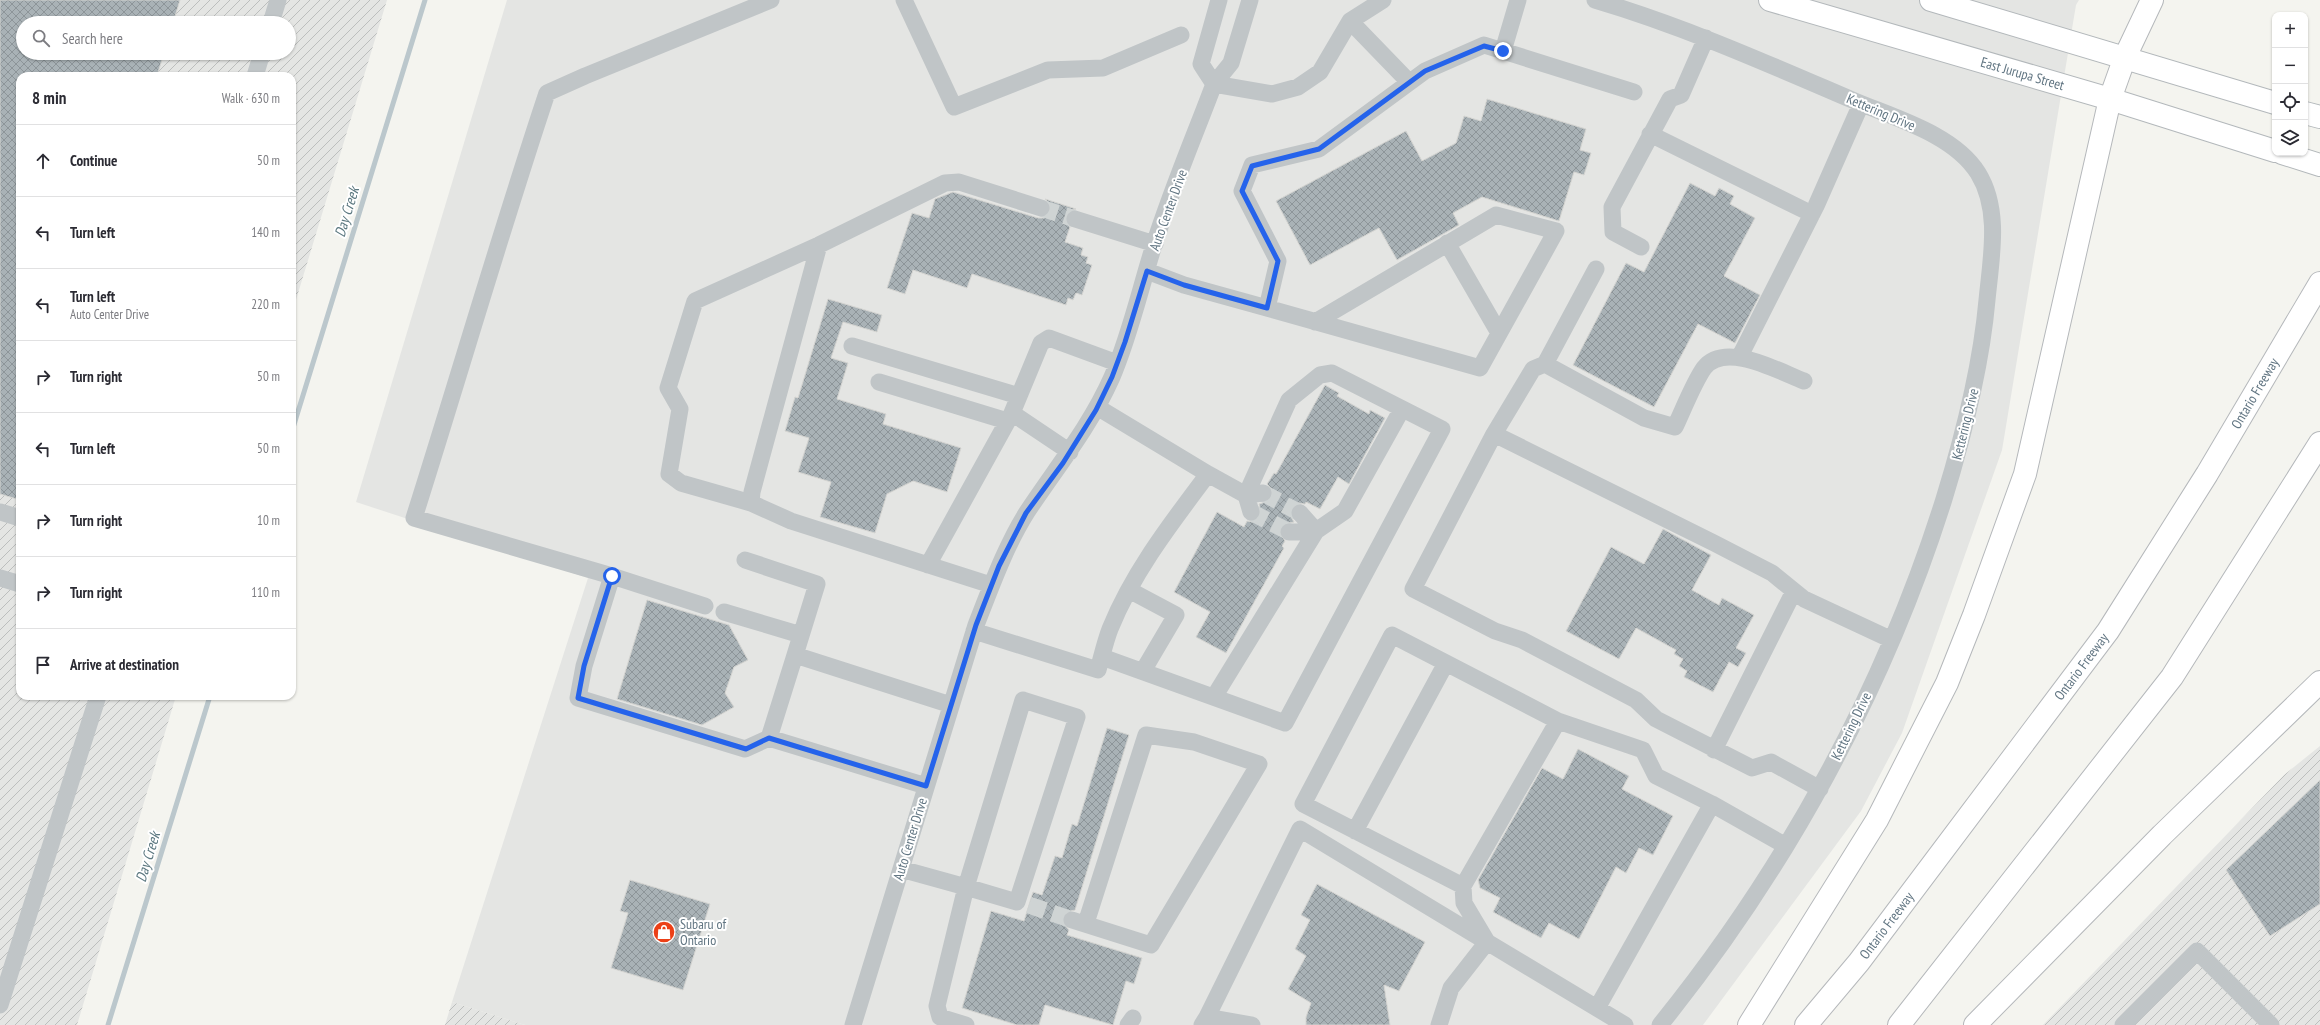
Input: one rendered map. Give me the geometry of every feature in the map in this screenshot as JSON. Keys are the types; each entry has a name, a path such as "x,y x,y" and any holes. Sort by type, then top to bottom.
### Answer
{"main road":[{"name":"East Jurupa Street","path":"1770,0 2110,99 2272,150"},
{"path":"1931,0 2272,102"},
{"path":"1749,1025 1877,820 1947,683 1974,615 2025,474 2110,99 2125,57 2152,0"},
{"path":"2308,114 2320,117"},
{"path":"2292,156 2320,164"},
{"name":"Ontario Freeway","path":"1806,1025 1858,962 2108,631 2207,474 2320,283"},
{"path":"1899,1025 2172,677 2320,443"},
{"path":"1975,1025 2162,835 2320,682"}],"street":[{"path":"273,16 278,0"},
{"path":"705,606 612,576 414,518 471,340 504,223 547,93 771,0"},
{"path":"904,0 954,108 1048,70 1103,68 1181,35"},
{"path":"1219,0 1200,64 1214,84 1272,94 1298,87 1320,72 1350,21 1383,0"},
{"name":"Auto Center Drive","path":"853,1025 951,705 974,632 991,585 1026,513 1070,452 1097,407 1117,363 1155,244 1214,84 1231,63 1250,0"},
{"path":"1503,51 1518,0"},
{"name":"Kettering Drive","path":"1596,0 1706,38 1920,128 1954,147 1978,172 1991,204 1993,238 1986,313 1968,414 1931,541 1892,640 1820,789 1786,846 1755,896 1684,995 1660,1025"},
{"path":"1350,21 1409,82"},
{"path":"1641,247 1613,232 1612,207 1670,99 1681,95 1706,38"},
{"path":"1267,308 1278,261 1242,191 1252,166 1319,149 1425,71 1484,46 1634,92"},
{"path":"256,72 260,60"},
{"path":"1740,356 1812,214 1861,104"},
{"path":"1650,134 1812,214"},
{"path":"991,585 791,521 751,503 681,483 669,474 680,409 668,388 695,301 819,245 944,182 959,182 1041,208"},
{"path":"1147,271 1184,285 1267,308 1315,322 1480,368 1556,231 1496,215 1315,322"},
{"path":"1075,219 1155,244"},
{"path":"1447,243 1499,333"},
{"path":"751,503 752,492 819,245"},
{"path":"1596,269 1545,364 1533,369 1494,434 1413,589 1494,631 1522,640 1630,696 1656,719 1714,750 1752,768 1771,762 1820,789"},
{"path":"928,565 1010,417 1041,343 1049,338 1117,363"},
{"path":"852,346 1019,396"},
{"path":"1545,364 1644,418 1675,427 1704,368 1719,357 1740,356 1804,380"},
{"path":"1102,657 1285,723 1442,429 1332,373 1320,375 1289,400 1246,495 1252,512"},
{"path":"879,382 1010,417 1070,452"},
{"path":"1097,407 1208,474 1246,495 1263,493"},
{"path":"1214,697 1316,531 1345,511 1402,408"},
{"path":"1494,434 1772,573 1804,598 1892,640"},
{"path":"974,632 1098,670 1110,629 1129,590 1178,514 1208,474"},
{"path":"0,512 16,517"},
{"path":"1300,513 1316,531"},
{"path":"1289,532 1316,531"},
{"path":"745,560 817,584 769,738"},
{"path":"612,576 584,666 578,698 746,749 769,738 926,786"},
{"path":"0,578 16,583"},
{"path":"1129,590 1176,616 1143,671"},
{"path":"1714,750 1794,591"},
{"path":"724,612 801,635"},
{"path":"1463,886 1303,804 1392,635 1558,721 1643,750 1656,776 1712,804 1786,846"},
{"path":"795,655 951,705"},
{"path":"1356,830 1446,663"},
{"path":"0,1005 97,700"},
{"path":"901,869 966,887 1023,904 1077,717 1023,700 966,887 937,1006 941,1021 966,1025"},
{"path":"1487,942 1464,903 1463,886 1558,721"},
{"path":"1146,735 1194,742 1260,764 1151,946 1079,922 1146,735"},
{"path":"1597,1008 1712,804"},
{"path":"1252,1025 1204,1021 1300,829 1625,1025"},
{"path":"1439,1025 1451,988 1487,942"},
{"path":"2123,1025 2197,951 2271,1025"}],"shaded area":[{"path":"0,0 387,0 296,300 296,72 16,72 16,700 175,700 77,1025 0,1025"},
{"path":"507,0 2079,0 2076,5 2002,450 1902,733 1861,811 1703,1025 525,1025 452,1002 588,578 356,502"},
{"path":"2320,746 2320,1025 2043,1025 2284,775"},
{"path":"452,1002 525,1025 445,1025"}],"building":[{"path":"0,0 180,0 175,16 16,16 16,60 162,60 158,72 16,72 16,499 0,494"},
{"path":"1487,99 1586,129 1580,150 1591,153 1584,175 1574,172 1559,221 1482,197 1453,213 1459,225 1397,260 1379,228 1310,265 1276,201 1406,131 1422,161 1456,143 1464,116 1481,121"},
{"path":"1690,183 1715,196 1719,188 1734,196 1730,204 1755,218 1724,276 1760,295 1735,343 1698,324 1654,407 1573,365 1626,263 1644,272"},
{"path":"953,192 1038,218 1044,218 1050,211 1051,205 1045,199 1076,209 1069,211 1066,216 1065,222 1070,227 1065,242 1083,248 1081,255 1088,257 1086,263 1092,265 1082,295 1076,293 1073,300 1068,298 1066,305 972,274 967,288 913,270 905,294 887,288 912,213 929,218 935,199"},
{"path":"828,299 882,315 877,332 843,322 831,358 848,363 837,399 886,414 883,424 961,448 947,492 913,481 887,494 875,533 820,517 831,482 798,472 809,438 785,431 795,397 798,398"},
{"path":"1325,385 1339,393 1337,396 1369,414 1370,410 1385,418 1349,484 1338,477 1320,509 1306,502 1305,504 1298,503 1293,506 1290,515 1294,522 1283,524 1279,532 1285,541 1282,546 1284,548 1226,653 1196,637 1210,612 1174,592 1217,512 1244,527 1247,521 1253,522 1258,519 1261,514 1259,504 1269,501 1272,497 1273,491 1267,484 1274,473 1276,474"},
{"path":"1663,529 1711,555 1692,590 1719,605 1722,598 1754,615 1736,648 1746,653 1738,667 1729,662 1713,692 1684,677 1687,671 1679,666 1683,659 1674,654 1676,650 1636,628 1619,659 1566,631 1611,547 1644,564"},
{"path":"647,600 729,625 748,660 734,667 725,693 734,707 702,725 617,699"},
{"path":"1107,728 1129,735 1075,910 1066,912 1062,922 1069,930 1067,935 1142,958 1134,984 1126,981 1113,1025 1045,1005 1039,1025 1017,1025 962,1008 991,911 1024,921 1033,892 1042,895 1055,856 1062,858 1072,824 1077,826"},
{"path":"1578,749 1629,776 1622,789 1673,816 1653,855 1639,848 1626,873 1616,867 1579,939 1549,923 1541,938 1493,912 1500,898 1480,888 1478,880 1542,768 1563,779"},
{"path":"2320,780 2320,904 2270,936 2226,870"},
{"path":"630,880 710,904 683,990 611,968 628,913 620,911"},
{"path":"1317,884 1425,942 1399,991 1384,985 1390,1025 1306,1025 1306,1017 1311,1003 1288,989 1306,956 1295,949 1310,920 1301,915"}],"waterway":[{"name":"Day Creek","path":"296,418 425,0"},
{"name":"Day Creek","path":"108,1025 209,700"}],"tunnel":[{"path":"1041,208 1075,219"},
{"path":"1263,493 1300,513"},
{"path":"1251,512 1289,532"},
{"path":"1029,905 1072,920"}],"place":[{"name":"Subaru of Ontario","path":"664,932"}],"route":[{"path":"612,576 584,666 578,698 746,749 769,738 926,786 976,625 999,566 1026,513 1063,463 1096,410 1112,377 1125,342 1147,271 1184,285 1267,308 1278,261 1242,191 1252,166 1319,149 1378,104 1425,71 1484,46 1503,51"}]}
